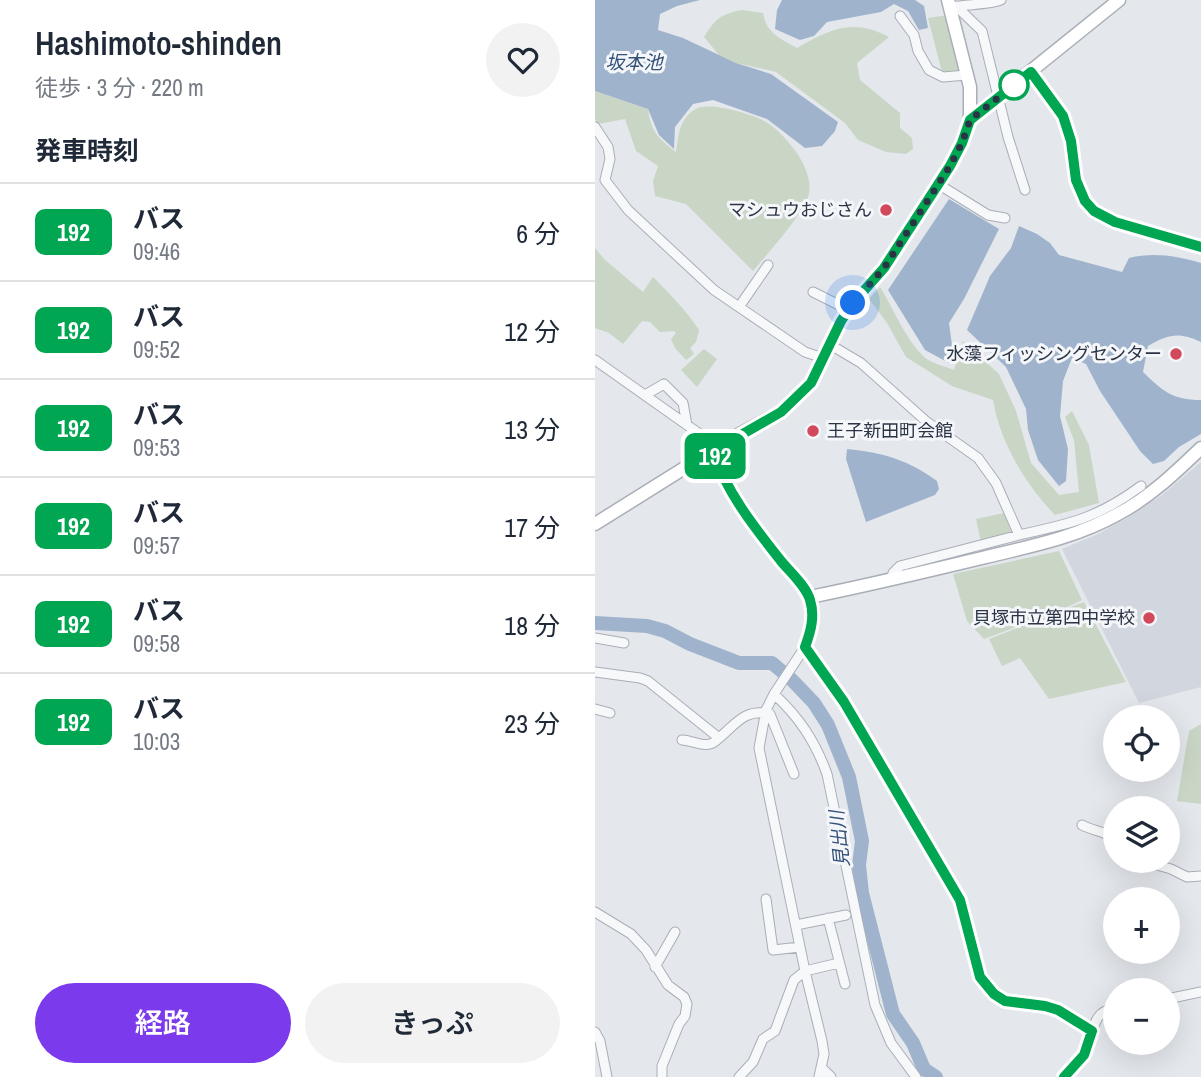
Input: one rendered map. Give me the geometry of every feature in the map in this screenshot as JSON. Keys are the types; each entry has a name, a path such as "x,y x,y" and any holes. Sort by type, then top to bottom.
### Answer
{"street":[{"path":"951,5 978,1 993,3 1001,0"},
{"path":"970,120 1119,0"},
{"path":"595,524 790,405 811,383 849,310 884,268 962,143 970,120 971,103 951,5"},
{"path":"951,5 982,31 1025,190"},
{"path":"900,16 914,35 918,51 929,70 943,77 967,75"},
{"path":"1031,72 1063,116 1071,141 1076,180 1085,201 1094,211 1115,222 1201,247"},
{"path":"595,127 608,147 610,159 605,180 628,210 714,290 805,352 823,358"},
{"path":"938,184 988,215 1005,218"},
{"path":"739,307 768,265"},
{"path":"813,292 849,310"},
{"path":"829,344 861,363 927,422 978,458 996,483 1019,535"},
{"path":"595,360 704,438 756,529 810,597 813,615 811,630 805,647 774,694 765,713 759,748 822,1041 824,1055 820,1073 831,1077"},
{"path":"645,395 664,384 683,403 687,425"},
{"path":"810,597 1066,538 1160,487 1201,448"},
{"path":"892,580 893,573 900,566 1114,511 1141,486"},
{"path":"595,638 624,643"},
{"path":"805,647 844,702 960,900 980,977 994,994 1005,1001 1058,1010 1092,1031"},
{"path":"595,671 647,681 719,738"},
{"path":"774,694 792,711 807,731 821,757 827,774 875,1005 891,1043 916,1077"},
{"path":"595,709 610,713"},
{"path":"682,740 706,746 713,744 749,713 765,713 773,719 794,774"},
{"path":"1082,825 1103,832"},
{"path":"1179,873 1187,877 1201,876"},
{"path":"766,899 773,950 800,947"},
{"path":"595,912 631,934 646,950 668,985 684,997 687,1004 685,1016 679,1024 662,1066 661,1077"},
{"path":"796,925 846,915"},
{"path":"828,918 845,984"},
{"path":"655,967 675,932"},
{"path":"739,1077 753,1062 762,1039 775,1031 794,980 805,971 839,963"},
{"path":"1180,996 1201,992"},
{"path":"1064,1077 1084,1055 1095,1020 1103,1013"},
{"path":"595,1032 600,1041 607,1077"}],"shaded area":[{"name":"貝塚市立第四中学校","path":"1201,462 1201,687 1139,703 1062,549 1129,517 1162,495"}],"green space":[{"path":"742,10 763,13 767,26 797,48 842,28 864,28 889,37 857,63 860,80 900,113 900,128 912,138 913,149 906,154 886,152 858,140 845,123 776,72 736,63 719,55 704,37 719,18"},
{"path":"948,15 963,71 942,72 928,18"},
{"path":"595,91 648,109 656,134 676,152 680,129 685,119 700,107 730,109 759,119 774,128 790,144 808,176 808,197 791,225 753,271 686,204 655,196 653,181 658,166 636,151 625,119 598,124 595,119"},
{"path":"595,248 643,292 653,277 672,296 699,330 696,342 690,348 694,354 686,360 671,339 676,333 660,332 650,322 642,321 623,344 609,333 595,328"},
{"path":"880,287 910,340 926,358 954,370 963,341 999,374 1016,411 1031,463 1059,495 1079,492 1074,440 1065,417 1072,411 1089,445 1099,503 1055,515 1015,462 1001,431 993,400 952,386 906,357 887,323 869,299"},
{"path":"704,349 717,359 697,387 681,370"},
{"path":"1004,513 1012,534 981,542 976,519"},
{"path":"1059,551 1082,600 984,639 967,621 953,574"},
{"path":"1084,602 1126,682 1049,699 1020,658 1002,666 989,639"},
{"path":"1201,724 1201,804 1180,801 1178,796 1189,731"}],"water":[{"name":"坂本池","path":"595,0 700,0 660,14 658,30 683,38 736,63 771,74 838,122 835,131 822,146 805,148 767,119 713,100 693,104 675,127 674,149 659,135 648,109 595,91"},
{"path":"782,0 915,0 924,6 928,28 919,30 908,11 894,4 881,12 827,22 814,36 800,40 775,29 777,10"},
{"path":"949,199 999,229 949,323 952,345 949,363 925,350 888,290"},
{"path":"1019,226 1050,243 1059,255 1122,272 1129,258 1138,256 1183,258 1201,263 1201,342 1180,336 1155,342 1148,346 1143,372 1175,396 1201,400 1201,434 1179,447 1164,461 1153,464 1140,451 1100,391 1086,364 1072,358 1063,381 1060,416 1068,449 1066,481 1059,486 1038,460 1028,430 1026,409 1006,367 967,330 990,276 1011,248"},
{"path":"847,449 905,462 937,481 939,489 935,495 866,522 846,459"}],"waterway":[{"name":"見出川","path":"595,623 647,626 739,663 772,663 814,703 828,725 849,777 862,841 859,865 862,893 893,1014 913,1043 924,1069 936,1077"}],"bus line":[{"name":"192","path":"1064,1077 1084,1055 1092,1031 1058,1010 1005,1001 994,994 980,977 960,900 844,702 805,647 813,615 810,597 756,529 732,491 713,451 781,412 811,383 841,321 884,268 950,166 970,120 1031,72 1063,116 1069,130 1079,191 1094,211 1115,222 1201,247"}],"place":[{"name":"マシュウおじさん","path":"886,210"},
{"name":"水藻フィッシングセンター","path":"1176,354"},
{"name":"王子新田町会館","path":"813,431"},
{"name":"貝塚市立第四中学校","path":"1149,618"}],"route":[{"path":"853,303 884,268 950,166 970,120 1014,85"}]}
